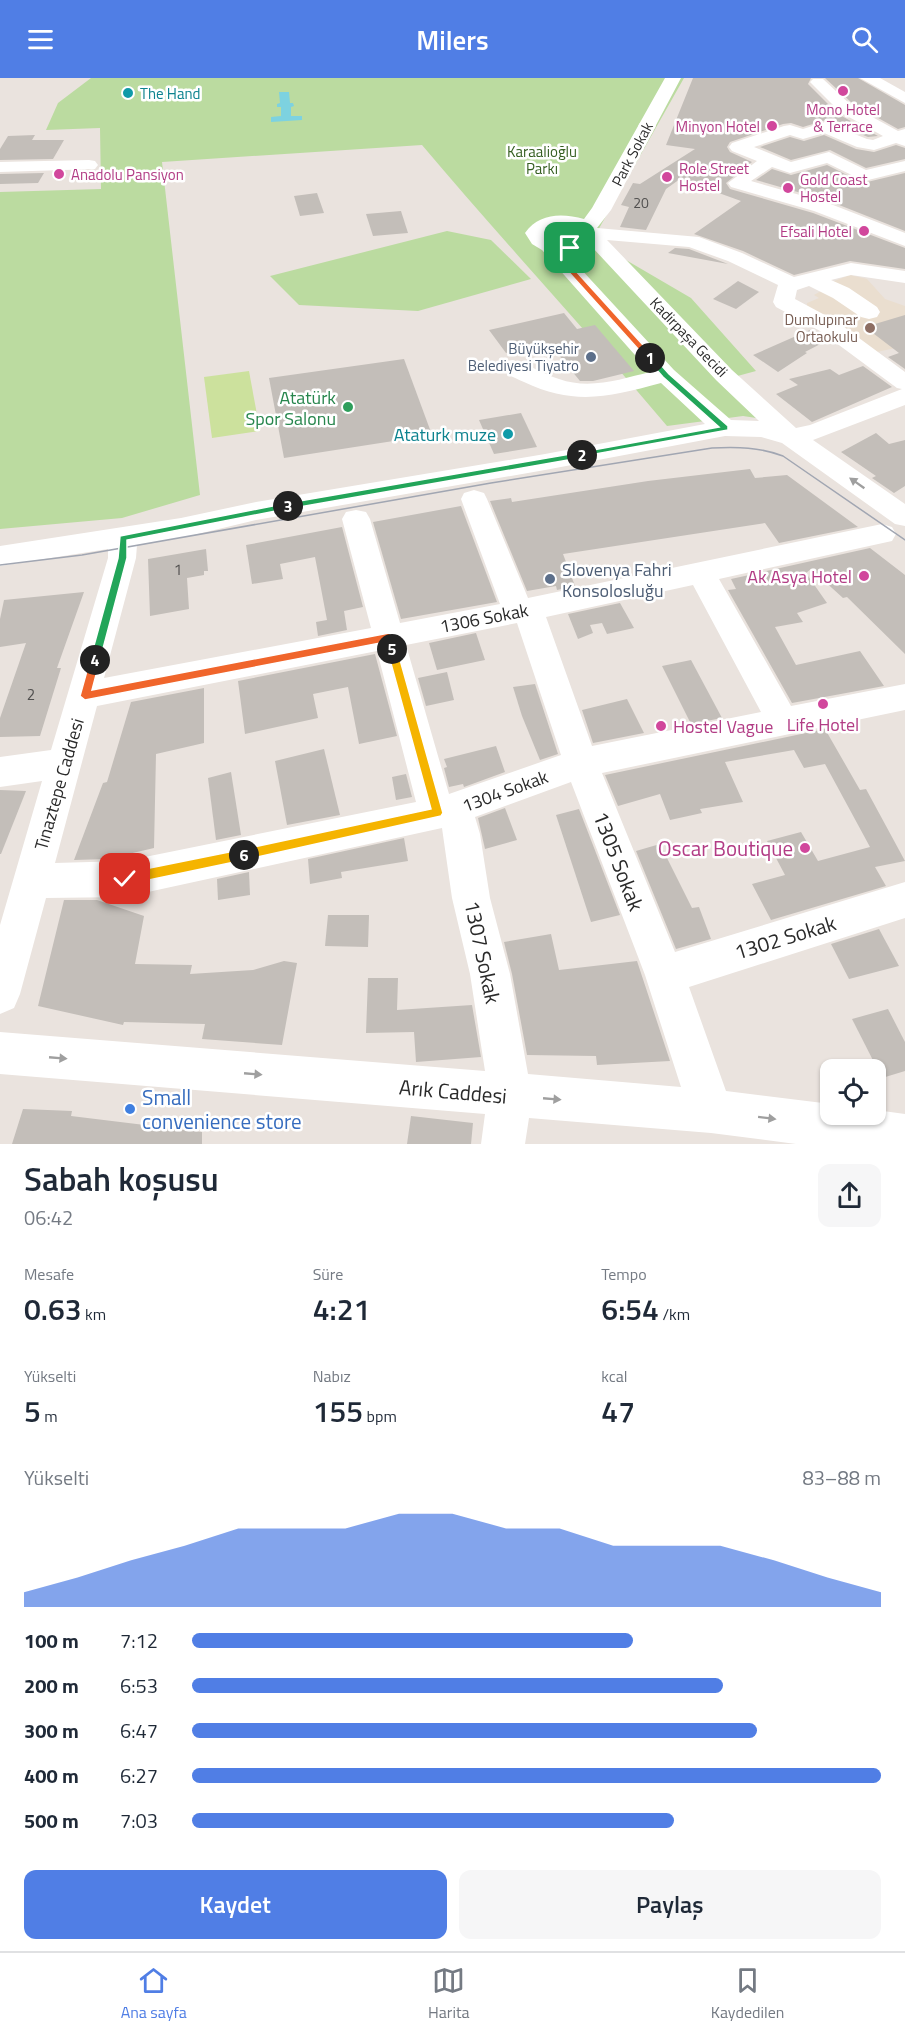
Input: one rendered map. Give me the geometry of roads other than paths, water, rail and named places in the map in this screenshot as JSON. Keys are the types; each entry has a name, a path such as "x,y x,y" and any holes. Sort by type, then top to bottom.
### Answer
{"street":[{"name":"Park Sokak","path":"589,232 673,78"},
{"path":"838,78 818,82 846,109 902,137"},
{"path":"868,78 905,98"},
{"path":"902,137 874,145 863,143 825,127 803,134 790,130 738,147 790,168 829,157 864,176 905,166"},
{"path":"770,160 737,183 821,207 901,235"},
{"path":"0,167 89,165"},
{"path":"725,428 666,375 549,246 539,240 535,233 543,224 570,222 589,232 692,241 802,282 841,293 869,312"},
{"path":"549,246 577,247 587,242 589,232"},
{"name":"Kadirpaşa Gecidi","path":"589,232 724,375 791,437"},
{"path":"905,277 851,269 787,287 784,302 828,326 905,383"},
{"path":"512,367 557,386 580,391 604,389 666,375"},
{"path":"791,437 816,432 905,396"},
{"path":"0,556 181,528 256,511 533,465 725,428 762,429 791,437 894,525"},
{"name":"1305 Sokak","path":"474,499 498,560 523,611 627,884 665,975 711,1111"},
{"path":"53,549 112,526 191,510 202,508 256,511"},
{"name":"1307 Sokak","path":"356,519 389,637 446,811 462,834 471,898 490,974 510,1095 503,1144"},
{"name":"1306 Sokak","path":"85,696 702,574 894,525"},
{"name":"Tınaztepe Caddesi","path":"0,994 123,558 123,538"},
{"path":"702,574 783,723"},
{"name":"1304 Sokak","path":"32,880 125,879 446,811 581,764 905,697"},
{"path":"0,772 64,763"},
{"name":"1302 Sokak","path":"665,975 905,900"},
{"name":"Arık Caddesi","path":"0,1053 711,1111 905,1136"}],"water":[{"path":"279,92 289,92 290,103 294,106 291,107 291,116 302,116 302,120 271,122 271,117 281,116 281,107 277,107 280,103"},
{"path":"554,227 571,228 578,233 579,237 562,242 546,236 547,232"}],"tram line":[{"path":"0,565 82,555 491,483 712,448 757,449 783,456 905,540"}],"place":[{"name":"Mono Hotel & Terrace","path":"843,91"},
{"name":"The Hand","path":"128,93"},
{"name":"Minyon Hotel","path":"772,126"},
{"name":"Anadolu Pansiyon","path":"59,174"},
{"name":"Role Street Hostel","path":"667,177"},
{"name":"Gold Coast Hostel","path":"788,188"},
{"name":"Efsali Hotel","path":"864,231"},
{"name":"Dumlupınar Ortaokulu","path":"870,328"},
{"name":"Büyükşehir Belediyesi Tiyatro","path":"591,357"},
{"name":"Atatürk Spor Salonu","path":"348,407"},
{"name":"Ataturk muze","path":"508,434"},
{"name":"Ak Asya Hotel","path":"864,576"},
{"name":"Slovenya Fahri Konsolosluğu","path":"550,579"},
{"name":"Life Hotel","path":"823,704"},
{"name":"Hostel Vague","path":"661,726"},
{"name":"Oscar Boutique","path":"805,848"},
{"name":"Small convenience store","path":"130,1109"}],"park label":[{"name":"Karaalioğlu Parkı","path":"542,160"}]}
